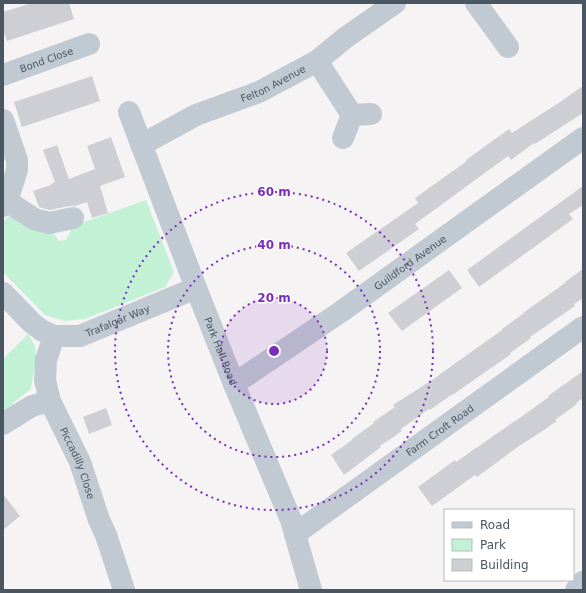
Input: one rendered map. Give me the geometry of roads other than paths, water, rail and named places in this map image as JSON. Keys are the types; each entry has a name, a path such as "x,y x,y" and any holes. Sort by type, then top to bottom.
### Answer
{"street":[{"name":"Felton Avenue","path":"141,145 196,115 260,92 317,61 345,38 395,3"},
{"path":"476,3 508,47"},
{"name":"Bond Close","path":"3,75 89,44"},
{"path":"317,61 361,115 343,138"},
{"name":"Park Hall Road","path":"129,112 234,384 291,520 311,590"},
{"path":"3,120 17,160 17,170 14,182 5,204 34,219 49,223 74,218"},
{"name":"Guildford Avenue","path":"234,384 342,311 583,138"},
{"name":"Trafalgar Way","path":"3,293 31,322 41,330 54,336 80,336 196,288"},
{"name":"Farm Croft Road","path":"296,534 583,327"},
{"name":"Piccadilly Close","path":"54,336 46,360 45,380 50,401 80,462 124,590"},
{"path":"3,424 32,406 50,401"},
{"path":"576,590 583,582"}]}
